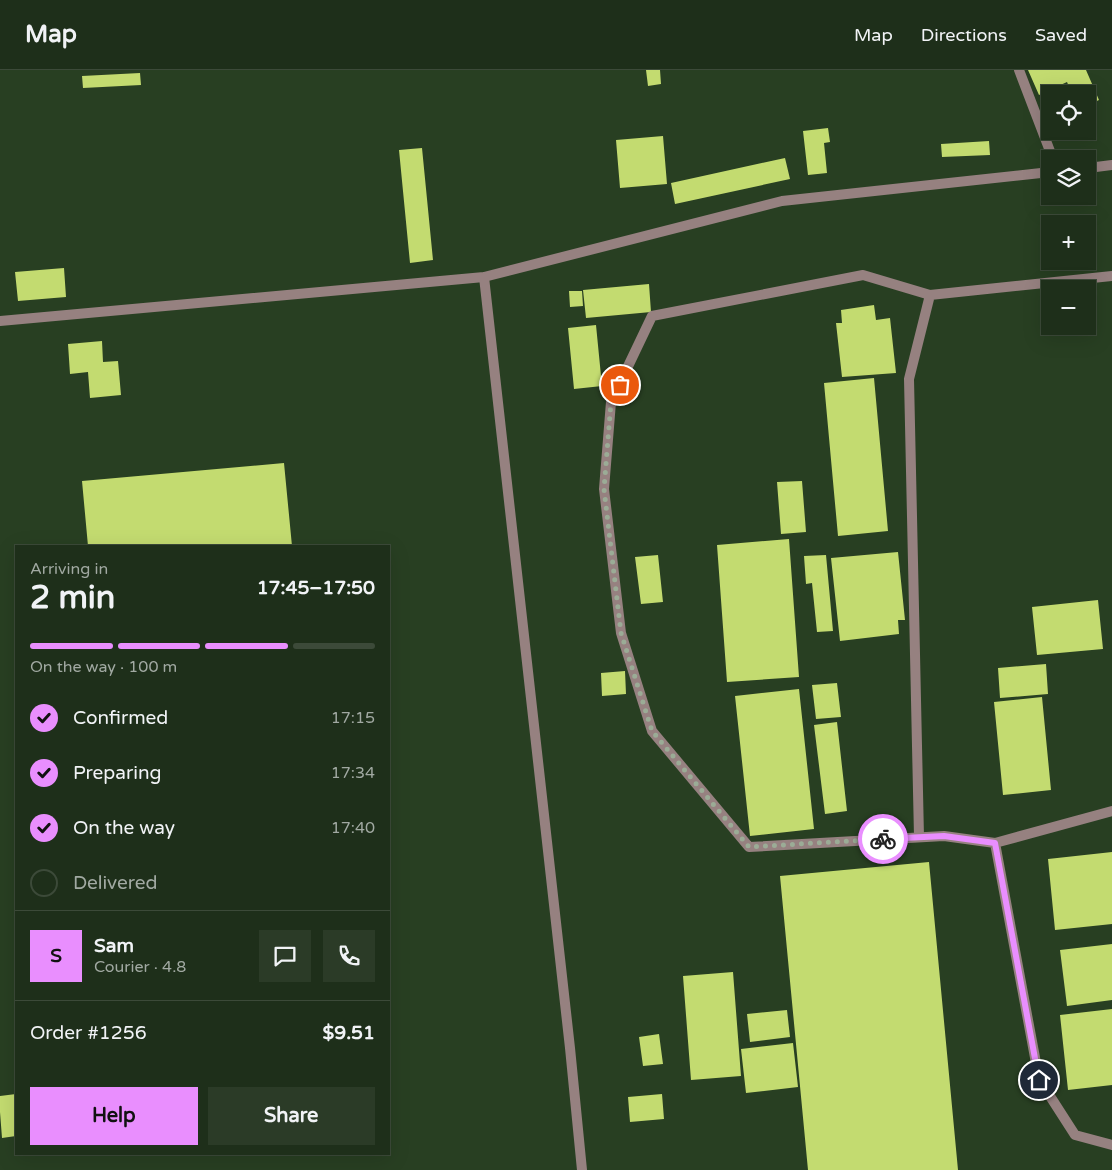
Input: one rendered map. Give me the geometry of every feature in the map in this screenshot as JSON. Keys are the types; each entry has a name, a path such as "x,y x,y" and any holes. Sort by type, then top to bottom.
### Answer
{"street":[{"path":"1019,70 1050,150"},
{"path":"1096,167 1112,165"},
{"path":"0,321 484,278 782,201 1041,173"},
{"path":"1112,276 930,295 863,275 652,316 611,402 604,489 621,633 652,731 749,847 944,836 995,843 1112,811"},
{"path":"484,278 582,1170"},
{"path":"919,837 909,379 930,295"},
{"path":"995,843 1039,1080 1075,1135 1112,1145"}],"building":[{"path":"646,70 660,70 661,84 648,86"},
{"path":"1028,70 1086,70 1092,85 1068,85 1067,82 1061,85 1041,85 1041,94 1039,95"},
{"path":"140,73 141,85 83,88 82,76"},
{"path":"828,128 830,142 824,143 827,173 808,175 803,131"},
{"path":"663,136 667,184 620,188 616,140"},
{"path":"989,141 990,155 942,157 941,144"},
{"path":"422,148 433,260 410,263 399,150"},
{"path":"785,158 790,179 675,204 671,183"},
{"path":"64,268 66,297 18,301 15,272"},
{"path":"649,284 651,312 586,318 583,290"},
{"path":"569,291 582,291 583,306 570,307"},
{"path":"874,305 876,320 890,318 896,373 842,377 836,323 842,323 841,310"},
{"path":"596,325 602,386 574,389 568,328"},
{"path":"102,341 103,362 118,361 121,395 90,398 88,372 70,374 68,344"},
{"path":"874,378 888,531 838,536 824,383"},
{"path":"284,463 292,545 88,545 82,481"},
{"path":"802,481 806,532 781,534 777,482"},
{"path":"789,539 799,677 727,682 717,545"},
{"path":"898,552 905,620 898,620 899,634 840,641 831,558"},
{"path":"658,555 663,602 641,604 635,557"},
{"path":"826,555 833,631 817,632 812,583 806,584 804,556"},
{"path":"1098,600 1103,649 1037,655 1032,607"},
{"path":"1046,664 1048,694 1000,698 998,668"},
{"path":"625,671 626,694 602,696 601,673"},
{"path":"837,683 841,717 816,719 812,685"},
{"path":"799,689 814,829 750,836 735,696"},
{"path":"1042,697 1051,790 1003,795 994,702"},
{"path":"837,722 847,811 825,814 814,725"},
{"path":"1112,852 1112,924 1055,930 1048,859"},
{"path":"929,862 958,1170 808,1170 780,876"},
{"path":"1112,944 1112,1000 1067,1006 1060,950"},
{"path":"733,972 741,1076 691,1080 683,976"},
{"path":"1112,1009 1112,1085 1068,1090 1060,1015"},
{"path":"787,1010 790,1037 750,1042 747,1014"},
{"path":"659,1034 663,1064 643,1066 639,1037"},
{"path":"793,1043 798,1087 746,1093 741,1049"},
{"path":"15,1094 15,1136 2,1138 0,1096"},
{"path":"662,1094 664,1119 630,1122 628,1097"}],"way so far":[{"path":"620,385 611,402 604,489 621,633 652,731 749,847 883,839"}],"route":[{"path":"883,839 944,836 995,843 1039,1080"}]}
